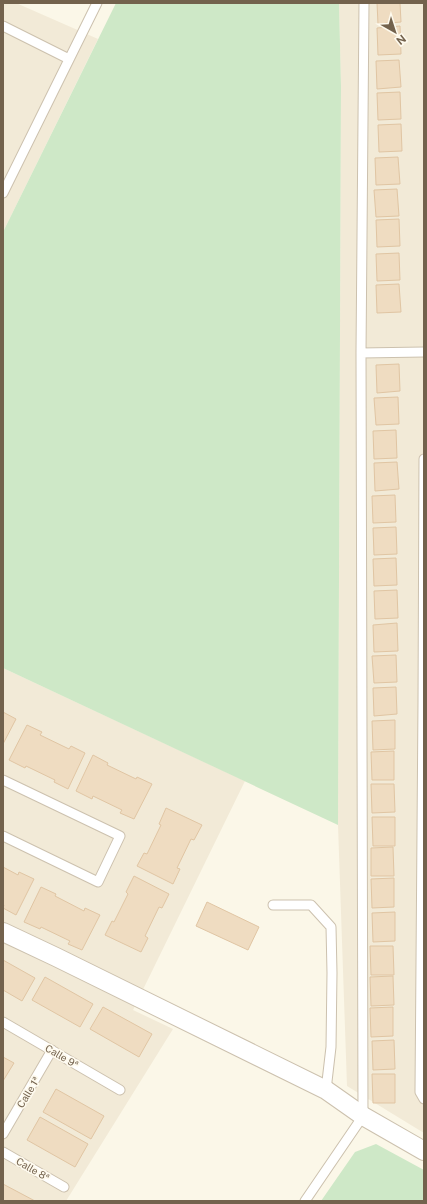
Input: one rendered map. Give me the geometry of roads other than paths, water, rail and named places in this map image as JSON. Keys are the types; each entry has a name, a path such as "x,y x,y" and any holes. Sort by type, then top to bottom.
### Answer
{"street":[{"path":"3,932 326,1090 363,1116 424,1152"}],"lane":[{"path":"3,193 97,3"},
{"path":"305,1201 363,1116 361,352 364,3"},
{"path":"3,26 69,59"},
{"path":"361,352 424,352"},
{"path":"424,459 424,702 420,1092 424,1100"},
{"path":"3,780 120,836 98,882 3,836"},
{"path":"272,905 311,905 331,927 331,1047 326,1090"},
{"name":"Calle 9ª","path":"3,1022 120,1090"},
{"name":"Calle 1ª","path":"3,1134 52,1050"},
{"name":"Calle 8ª","path":"3,1152 64,1187"}]}
